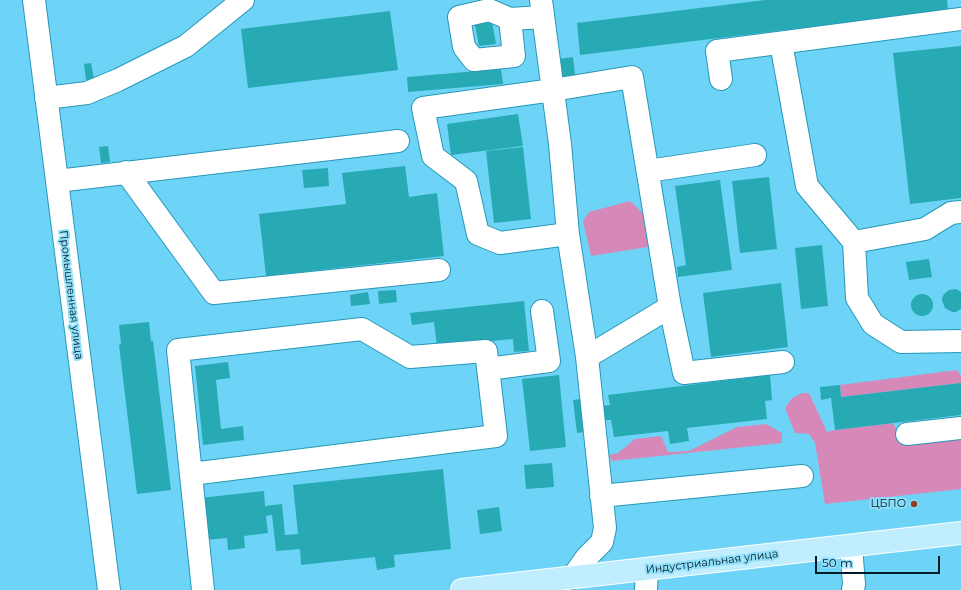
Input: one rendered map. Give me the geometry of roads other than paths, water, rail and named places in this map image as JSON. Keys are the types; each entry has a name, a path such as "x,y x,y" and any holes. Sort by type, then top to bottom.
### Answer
{"main road":[{"name":"Индустриальная улица","path":"462,590 506,588 572,578 646,580 850,546 961,533"}],"street":[{"name":"Промышленная улица","path":"34,0 109,590"},
{"path":"46,98 87,93 118,80 186,46 243,0"},
{"path":"510,19 542,8 560,144 568,234 587,357 604,528 602,542 587,556 572,578"},
{"path":"721,79 718,51 961,19"},
{"path":"781,42 807,186 854,242 857,298 873,324 901,342 961,341"},
{"path":"568,234 500,243 478,234 466,181 433,156 422,108 553,90 632,77 670,308 684,373 783,362"},
{"path":"57,181 398,141"},
{"path":"648,171 755,155"},
{"path":"126,172 214,293 439,270"},
{"path":"854,242 925,229 951,213 961,212"},
{"path":"587,357 670,308"},
{"path":"488,369 549,361 542,311"},
{"path":"191,474 496,436 486,351 410,356 362,329 178,350 191,474 204,590"},
{"path":"907,434 961,428"},
{"path":"601,496 802,476"},
{"path":"850,546 854,584 853,590"}],"place":[{"name":"ЦБПО","path":"914,504"}]}
